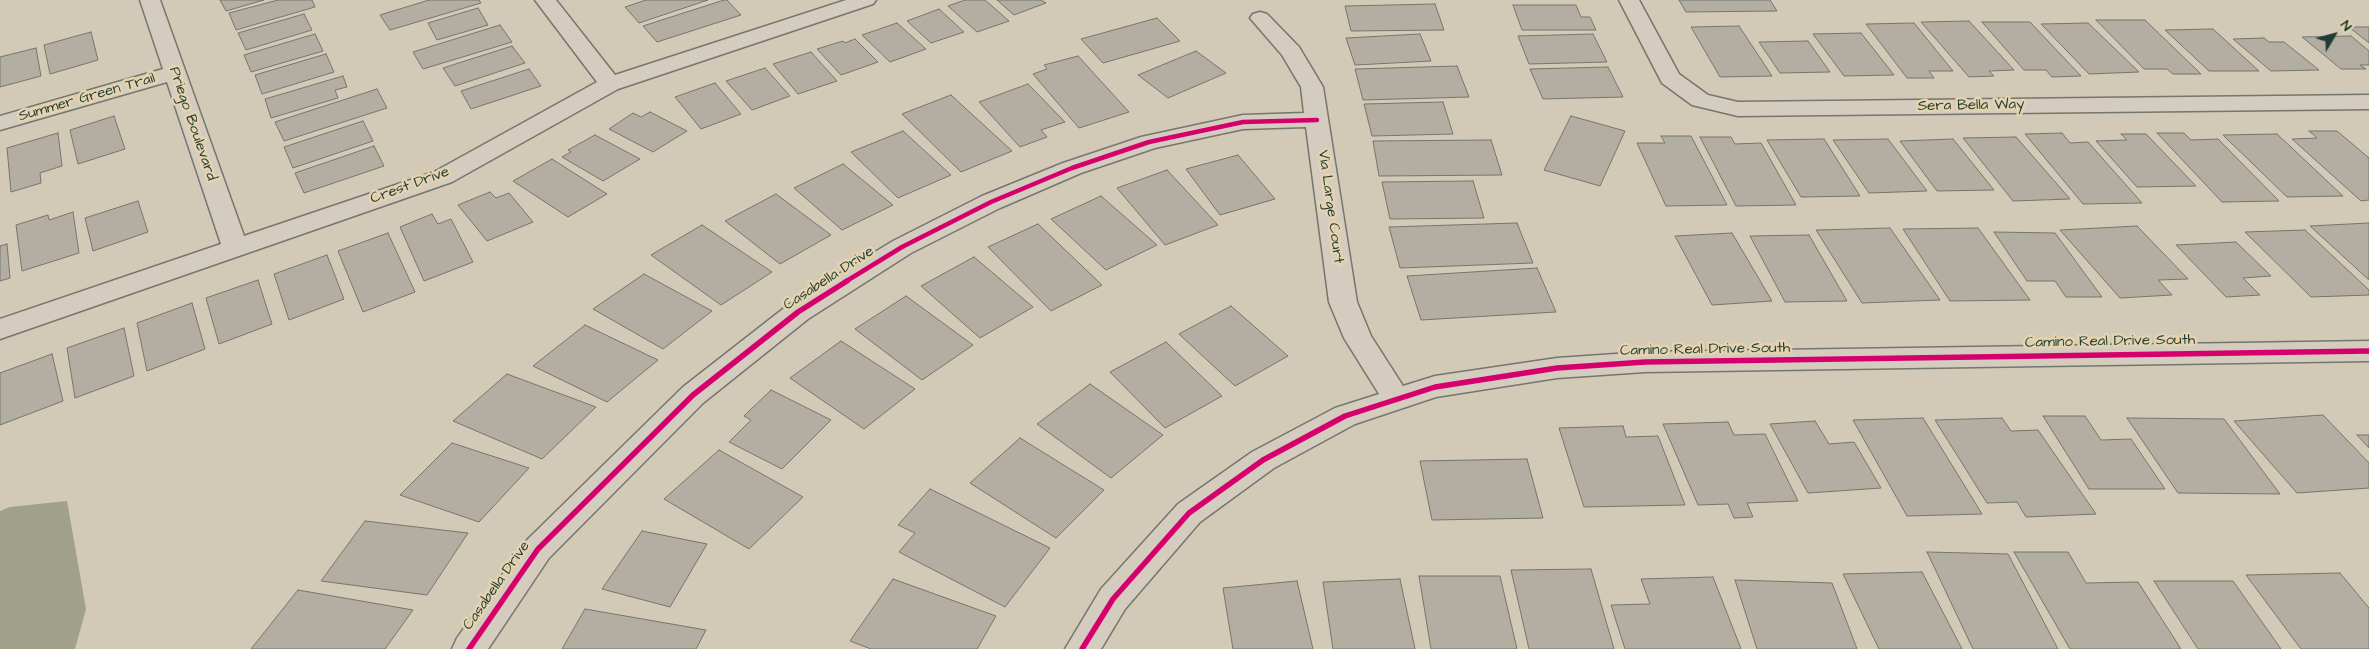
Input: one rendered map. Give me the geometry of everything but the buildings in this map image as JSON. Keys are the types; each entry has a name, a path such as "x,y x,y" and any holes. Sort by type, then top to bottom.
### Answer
{"street":[{"name":"Priego Boulevard","path":"150,0 235,247"},
{"path":"545,0 610,84"},
{"name":"Crest Drive","path":"0,329 443,177 610,84 866,0"},
{"name":"Sera Bella Way","path":"1629,0 1670,78 1700,100 1738,109 2369,102"},
{"name":"Via Large Court","path":"1260,18 1291,52 1312,87 1343,302 1358,338 1396,400"},
{"name":"Summer Green Trail","path":"0,123 174,73"},
{"name":"Casabella Drive","path":"469,649 538,549 693,395 798,312 902,246 991,202 1054,175 1149,142 1243,122 1317,120"},
{"name":"Camino Real Drive South","path":"1082,649 1113,599 1189,513 1263,460 1345,416 1435,387 1557,368 1645,362 2369,351"}],"shaded area":[{"path":"67,501 86,609 75,649 0,649 0,511 10,507"}],"cycle path":[{"path":"469,649 538,549 693,395 798,312 902,247 991,202 1072,168 1149,142 1243,122 1317,120"},
{"path":"1082,649 1113,599 1189,513 1263,460 1345,416 1435,387 1557,368 1645,362 2369,351"}]}
